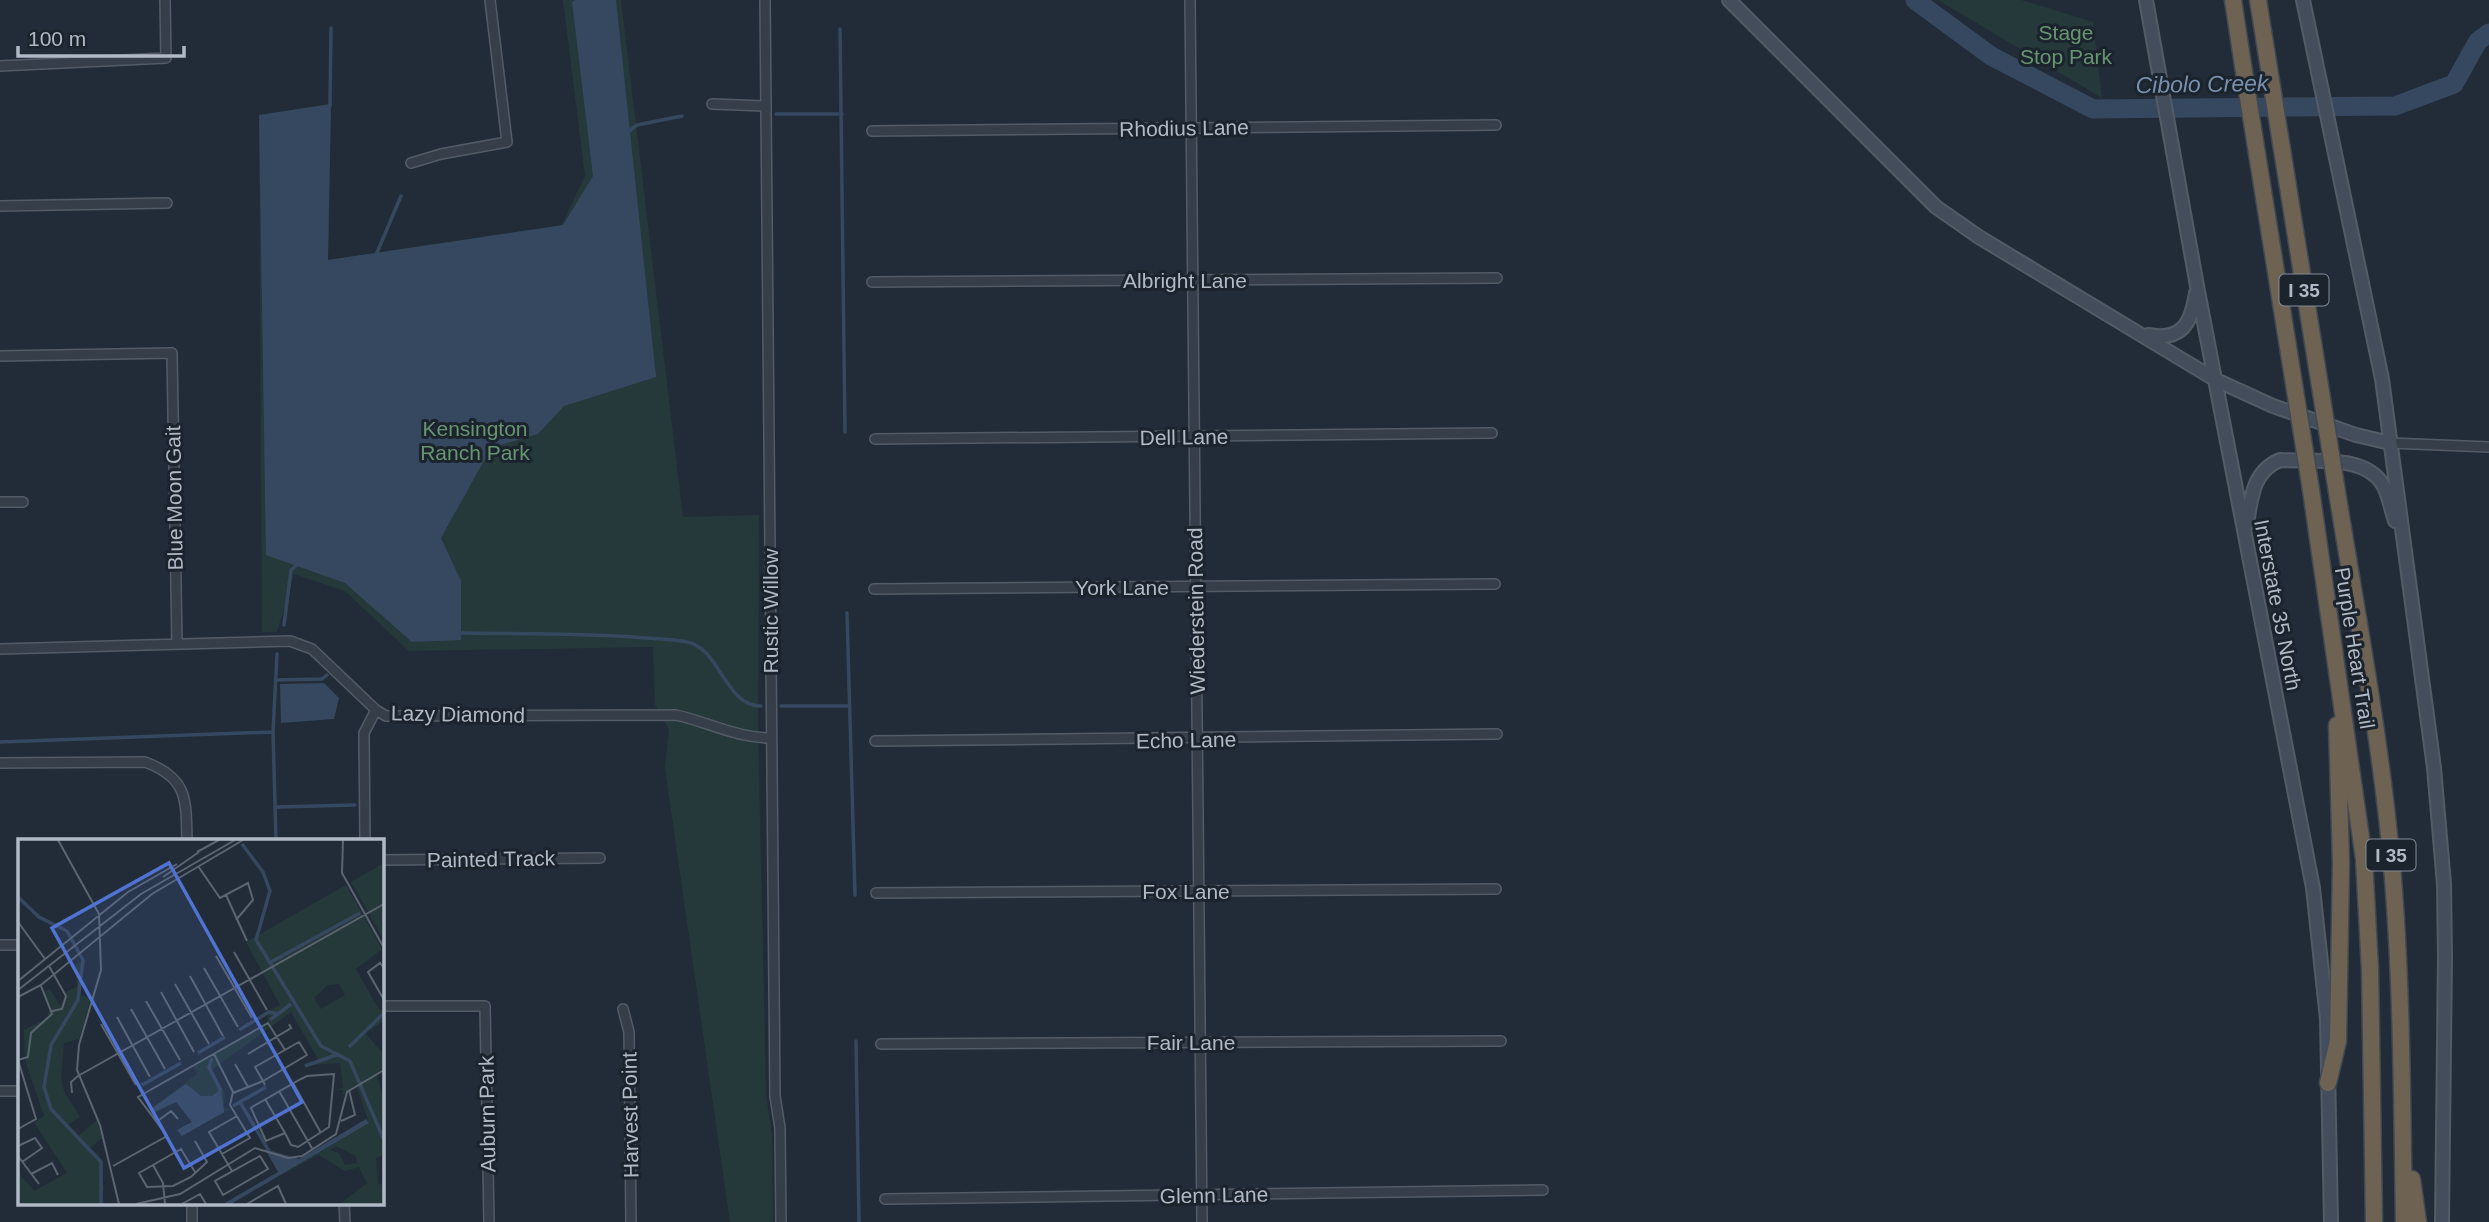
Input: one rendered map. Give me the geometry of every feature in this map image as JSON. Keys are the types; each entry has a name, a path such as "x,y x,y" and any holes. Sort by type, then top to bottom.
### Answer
{"highway":[{"name":"Purple Heart Trail","path":"2233,0 2311,490 2335,674 2354,771 2364,859 2370,970 2374,1222"},
{"name":"Purple Heart Trail","path":"2258,0 2369,689 2392,863 2403,1109 2404,1222"},
{"path":"2328,1083 2338,1041 2341,887 2335,674"},
{"path":"2403,1109 2418,1222"}],"main road":[{"path":"1730,0 1936,207 1979,237 2216,380 2285,410 2356,435 2390,443"},
{"name":"Interstate 35 North","path":"2146,0 2197,286 2313,888 2327,1019 2331,1222"},
{"path":"2303,0 2382,379 2434,768 2444,884 2442,1222"},
{"path":"2137,334 2164,338 2177,333 2187,324 2193,310 2197,286"},
{"path":"2245,535 2252,492 2268,464 2280,460 2356,465 2371,471 2384,485 2405,555"}],"street":[{"path":"0,66 166,58 165,0"},
{"path":"411,163 441,153 507,142 496,68 490,0"},
{"name":"Rustic Willow","path":"765,0 770,738 775,1096 780,1128 780,1222"},
{"name":"Wiederstein Road","path":"1190,0 1202,1222"},
{"path":"712,104 765,106"},
{"name":"Rhodius Lane","path":"872,131 1496,125"},
{"path":"0,206 167,203"},
{"name":"Albright Lane","path":"872,282 1497,278"},
{"name":"Blue Moon Gait","path":"0,356 172,353 177,644"},
{"name":"Dell Lane","path":"875,439 1492,432"},
{"path":"2390,443 2489,447"},
{"path":"0,502 23,502"},
{"name":"York Lane","path":"874,589 1496,584"},
{"name":"Lazy Diamond","path":"0,649 290,641 312,649 376,710 386,716 676,715 702,721 746,738 770,738"},
{"path":"365,839 364,733 376,710"},
{"name":"Echo Lane","path":"875,741 1197,740 1497,734"},
{"path":"0,762 145,762 173,776 184,798 187,839"},
{"name":"Painted Track","path":"383,860 600,858"},
{"name":"Fox Lane","path":"876,893 1496,889"},
{"path":"0,945 18,945"},
{"name":"Auburn Park","path":"383,1006 485,1006 489,1222"},
{"name":"Harvest Point","path":"623,1009 629,1032 631,1222"},
{"name":"Fair Lane","path":"881,1044 1501,1041"},
{"path":"0,1091 18,1091"},
{"name":"Glenn Lane","path":"885,1199 1544,1190"},
{"path":"192,1204 192,1222"},
{"path":"344,1204 345,1222"}],"green space":[{"name":"Kensington Ranch Park","path":"563,0 621,0 683,517 759,515 758,726 766,1095 772,1134 773,1222 730,1222 665,768 669,729 655,705 653,647 409,651 345,591 294,574 277,632 262,632 259,115 331,104 328,260 562,225 585,176"},
{"name":"Stage Stop Park","path":"1938,0 2021,0 2093,22 2102,98"}],"water":[{"path":"616,0 656,377 564,406 538,434 491,448 441,538 461,581 461,640 412,642 345,583 266,555 259,115 331,104 328,260 563,225 593,176 572,2"},
{"path":"324,683 339,698 334,719 281,723 280,684"}],"waterway":[{"name":"Cibolo Creek","path":"1915,0 1991,56 2093,109 2395,106 2454,84 2478,41 2489,33"},
{"path":"330,106 331,28"},
{"path":"840,29 845,432"},
{"path":"776,114 842,114"},
{"path":"628,132 637,125 682,116"},
{"path":"376,255 401,196"},
{"path":"284,625 291,570 299,563"},
{"path":"847,613 855,895"},
{"path":"460,633 590,635 687,642 698,646 707,655 739,697 761,706"},
{"path":"0,742 273,732 277,654"},
{"path":"276,680 322,679 327,675"},
{"path":"781,706 848,706"},
{"path":"273,732 276,839"},
{"path":"277,807 355,805"},
{"path":"856,1041 859,1222"}]}
